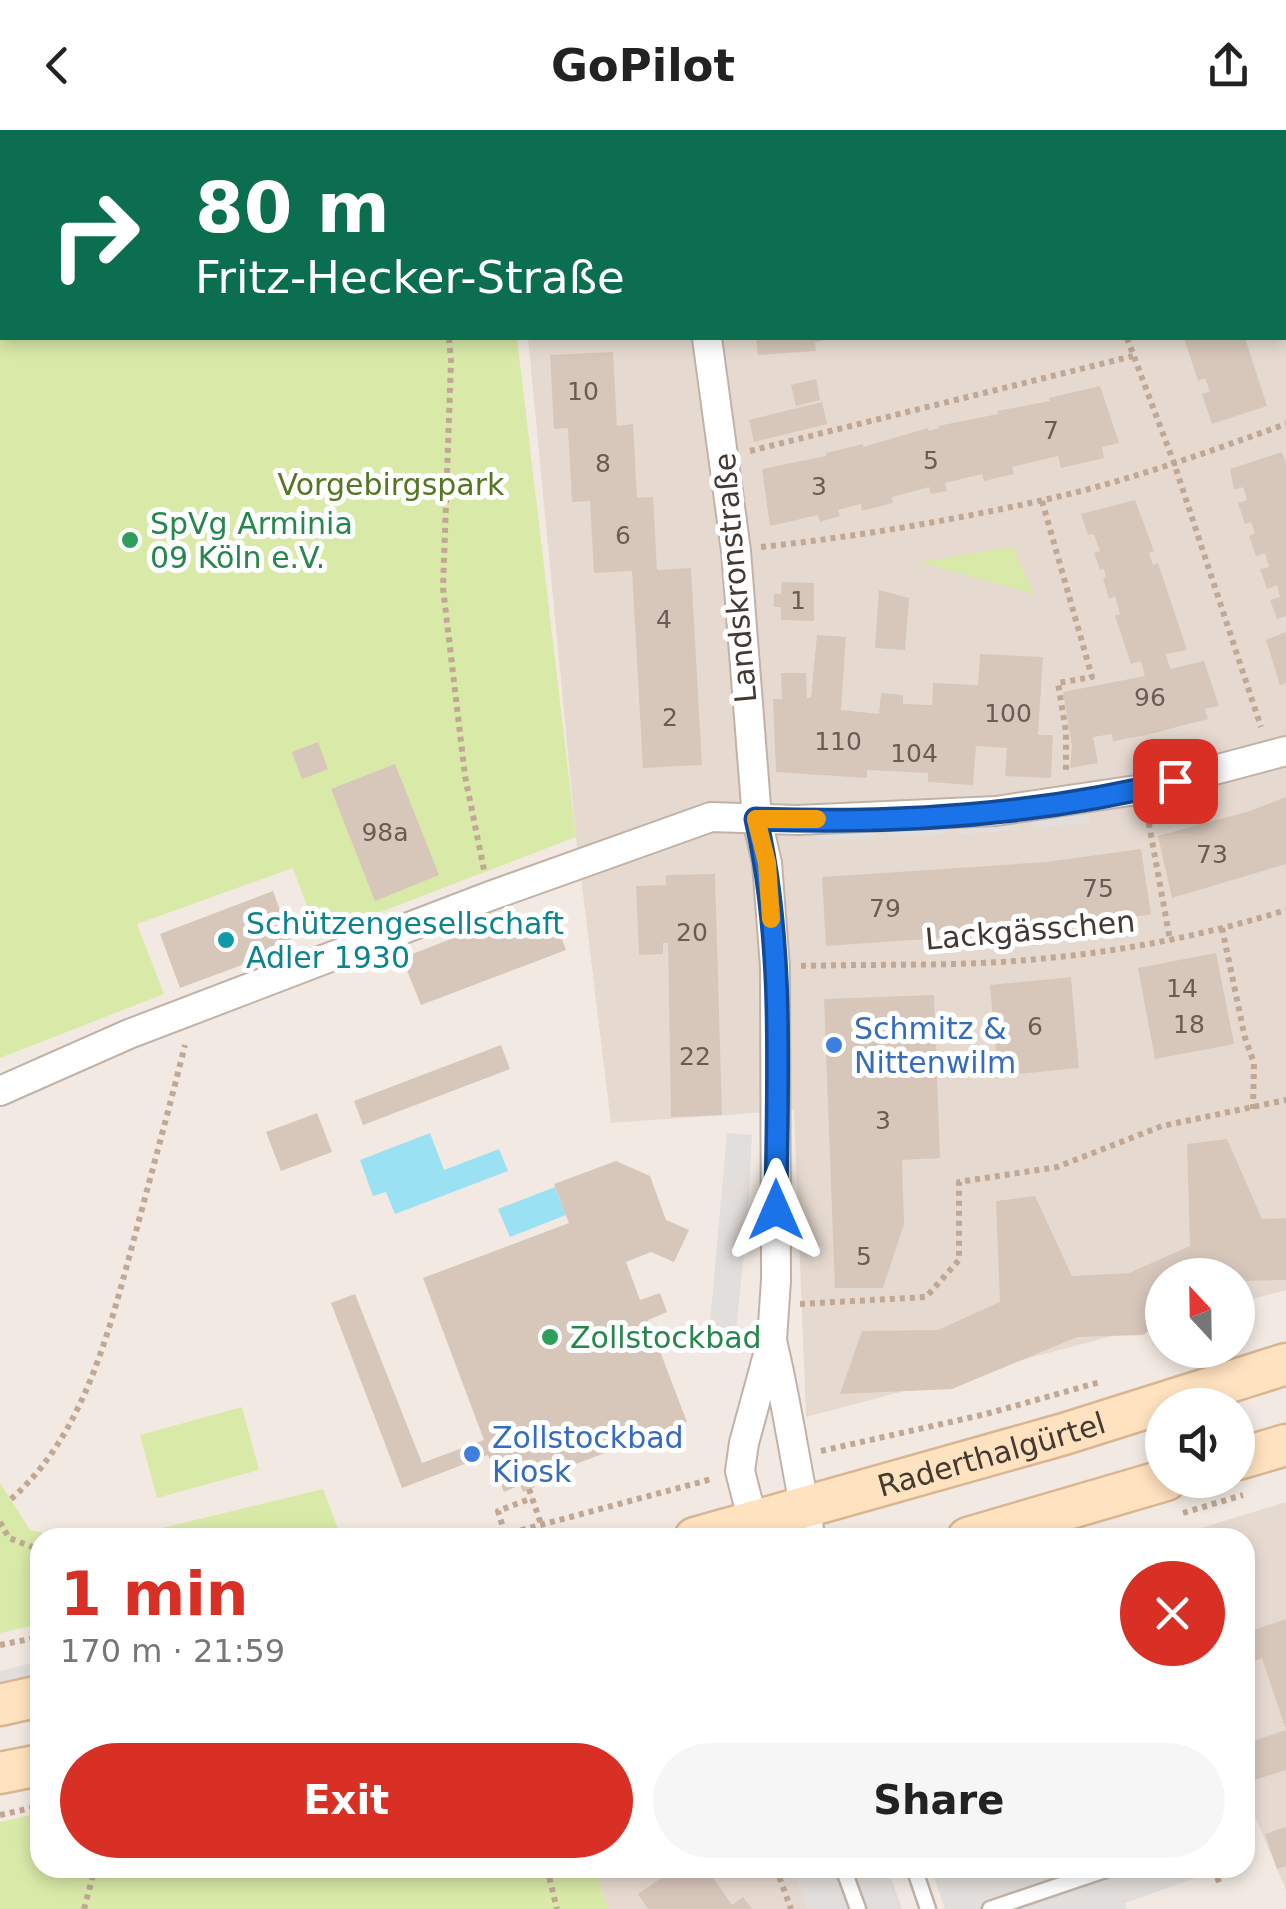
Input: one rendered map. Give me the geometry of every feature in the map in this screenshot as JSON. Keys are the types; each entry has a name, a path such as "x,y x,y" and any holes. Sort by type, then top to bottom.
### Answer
{"main road":[{"name":"Raderthalgürtel","path":"772,1528 807,1522 1064,1434 1286,1364"},
{"path":"1255,1467 1286,1445"},
{"path":"1017,1528 1165,1498"},
{"path":"0,1705 30,1698"},
{"path":"0,1773 30,1767"}],"street":[{"name":"Landskronstraße","path":"708,340 736,551 756,819 767,863 774,967 772,1340"},
{"path":"0,1091 128,1034 490,896 711,817 909,816 1067,803 1143,789 1278,754"},
{"path":"772,1340 807,1522"},
{"path":"760,1528 740,1471 772,1340"}],"lane":[{"path":"847,1878 858,1909"},
{"path":"917,1878 928,1909"},
{"path":"990,1909 1081,1878"}],"path":[{"path":"449,340 452,361 443,588 466,776 490,896"},
{"path":"1128,340 1278,754"},
{"path":"725,457 1133,356"},
{"path":"736,551 900,528 1042,501 1174,463 1286,424"},
{"path":"1042,501 1092,678 1058,683 1066,732 1067,803"},
{"path":"1143,789 1170,940"},
{"name":"Lackgässchen","path":"774,967 997,962 1074,956 1170,940 1286,910"},
{"path":"1222,928 1244,1038 1254,1063 1254,1109"},
{"path":"0,1508 35,1478 78,1410 120,1292 186,1041"},
{"path":"774,1305 926,1297 960,1260 960,1182 1056,1167 1162,1126 1286,1100"},
{"path":"792,1458 986,1414 1118,1377"},
{"path":"527,1528 740,1471"},
{"path":"503,1528 498,1511 530,1494 541,1524"},
{"path":"0,1522 9,1538 30,1546"},
{"path":"0,1645 30,1639"},
{"path":"0,1815 30,1808"},
{"path":"84,1909 92,1878"},
{"path":"549,1878 557,1909"},
{"path":"779,1878 790,1909"},
{"path":"1218,1878 1220,1885"}],"shaded area":[{"path":"528,340 1286,340 1286,1290 1255,1298 1255,1258 1145,1258 1145,1327 806,1417 794,1110 611,1123 576,837"},
{"path":"1209,751 1212,760 1126,781 1123,771"},
{"path":"1088,812 1090,822 1032,828 1031,819"},
{"path":"1017,820 1018,830 959,834 958,824"},
{"path":"944,824 945,834 889,837 888,828"},
{"path":"875,829 875,838 819,841 818,832"},
{"path":"727,1133 752,1135 734,1349 708,1345"},
{"path":"1286,1502 1286,1890 1255,1817 1255,1528 1202,1528"},
{"path":"30,1664 30,1679 0,1686 0,1671"},
{"path":"597,1878 891,1878 902,1909 608,1909"},
{"path":"796,1878 889,1878 900,1909 807,1909"},
{"path":"934,1878 1196,1878 1125,1903 1127,1909 945,1909"}],"green space":[{"name":"Vorgebirgspark","path":"0,340 517,340 576,837 318,936 293,868 137,924 164,994 0,1058"},
{"path":"1013,547 1034,594 919,562"},
{"path":"242,1407 259,1470 157,1498 140,1435"},
{"path":"0,1483 30,1530 30,1626 0,1633"},
{"path":"323,1489 338,1528 162,1528"},
{"path":"30,1815 30,1878 597,1878 608,1909 0,1909 0,1822"}],"water":[{"path":"430,1133 444,1170 499,1149 508,1171 395,1214 386,1192 373,1196 360,1160"},
{"path":"555,1187 566,1215 510,1237 498,1209"}],"building":[{"path":"756,340 823,340 815,342 816,351 758,355"},
{"path":"1185,340 1246,340 1267,406 1212,424 1202,394 1210,391 1205,378 1198,381"},
{"path":"613,352 617,426 633,424 637,498 653,497 657,570 691,568 702,765 643,768 632,571 594,573 590,501 572,502 568,428 554,429 550,355"},
{"path":"816,379 820,400 796,406 791,385"},
{"path":"1100,386 1119,443 1102,447 1104,458 1061,468 1058,456 1012,467 1014,474 984,481 982,474 945,483 947,491 931,494 929,487 892,497 893,503 862,511 861,504 838,510 840,516 820,522 818,515 770,526 762,469"},
{"path":"822,402 827,424 754,442 749,420"},
{"path":"1282,452 1286,463 1286,616 1277,619 1270,600 1280,597 1277,585 1267,589 1260,569 1269,567 1265,553 1256,556 1249,536 1255,533 1251,522 1245,524 1238,503 1247,500 1245,493 1243,487 1234,490 1230,469"},
{"path":"1135,500 1154,551 1149,553 1153,565 1158,563 1187,650 1166,654 1170,669 1204,661 1219,706 1205,709 1208,719 1146,735 1113,741 1112,734 1093,737 1098,763 1070,768 1072,746 1063,692 1145,676 1141,661 1131,664 1115,616 1120,614 1115,596 1109,599 1104,569 1100,570 1094,553 1100,551 1094,534 1088,535 1081,514"},
{"path":"782,582 814,583 814,621 781,620 781,607 774,607 774,594 781,594"},
{"path":"879,590 909,598 905,650 875,648"},
{"path":"1286,632 1286,683 1280,685 1266,640"},
{"path":"817,635 846,637 841,710 879,714 881,693 903,695 903,704 932,705 933,683 978,685 980,654 1043,657 1038,735 1053,735 1051,778 1005,776 1007,748 976,746 973,785 928,782 928,773 867,770 867,778 776,772 773,699 782,699 781,673 806,673 807,698 811,698"},
{"path":"318,742 328,769 302,779 292,752"},
{"path":"395,764 439,875 375,901 331,789"},
{"path":"1286,797 1286,864 1172,898 1158,836"},
{"path":"1141,849 1151,914 1053,930 826,946 822,877 1046,862"},
{"path":"715,874 722,1115 671,1117 668,943 663,943 663,954 639,955 636,886 666,885 666,875"},
{"name":"Schützengesellschaft Adler 1930","path":"273,891 293,946 180,988 160,934"},
{"path":"551,910 566,950 421,1005 402,958 479,928 482,936"},
{"path":"1216,953 1234,1044 1155,1059 1138,968"},
{"path":"1071,977 1079,1068 998,1076 990,985"},
{"path":"934,995 940,1158 902,1160 904,1224 883,1288 835,1288 824,999"},
{"path":"501,1045 510,1069 363,1125 354,1101"},
{"path":"317,1113 332,1152 281,1171 266,1132"},
{"path":"1227,1139 1262,1219 1286,1218 1286,1280 1255,1281 1255,1258 1163,1258 1190,1246 1187,1144"},
{"name":"Zollstockbad","path":"616,1161 650,1176 666,1220 689,1230 674,1262 651,1252 626,1262 640,1300 660,1293 667,1312 648,1320 687,1422 560,1470 564,1479 545,1487 541,1477 533,1480 535,1487 523,1492 520,1485 504,1492 488,1455 402,1488 331,1303 355,1294 422,1463 484,1440 423,1278 569,1223 554,1184"},
{"path":"1035,1196 1072,1276 1129,1273 1145,1266 1143,1335 1077,1337 952,1389 840,1394 862,1331 938,1330 1000,1302 996,1201"},
{"path":"1286,1619 1286,1727 1262,1658 1255,1661 1255,1630"},
{"path":"1286,1730 1286,1770 1255,1780 1255,1741"},
{"path":"1286,1827 1286,1866 1277,1869 1265,1834"},
{"path":"662,1878 713,1878 732,1905 743,1897 752,1909 648,1909 638,1894"}],"slow traffic":[{"path":"771,919 767,863 756,819 817,819"}],"place":[{"name":"SpVg Arminia 09 Köln e.V.","path":"130,540"},
{"name":"Schützengesellschaft Adler 1930","path":"226,940"},
{"name":"Schmitz & Nittenwilm","path":"834,1045"},
{"name":"Zollstockbad","path":"550,1337"},
{"name":"Zollstockbad Kiosk","path":"472,1454"}],"route":[{"path":"776,1210 774,967 767,863 756,819 996,811 1067,803 1175,781"}]}
